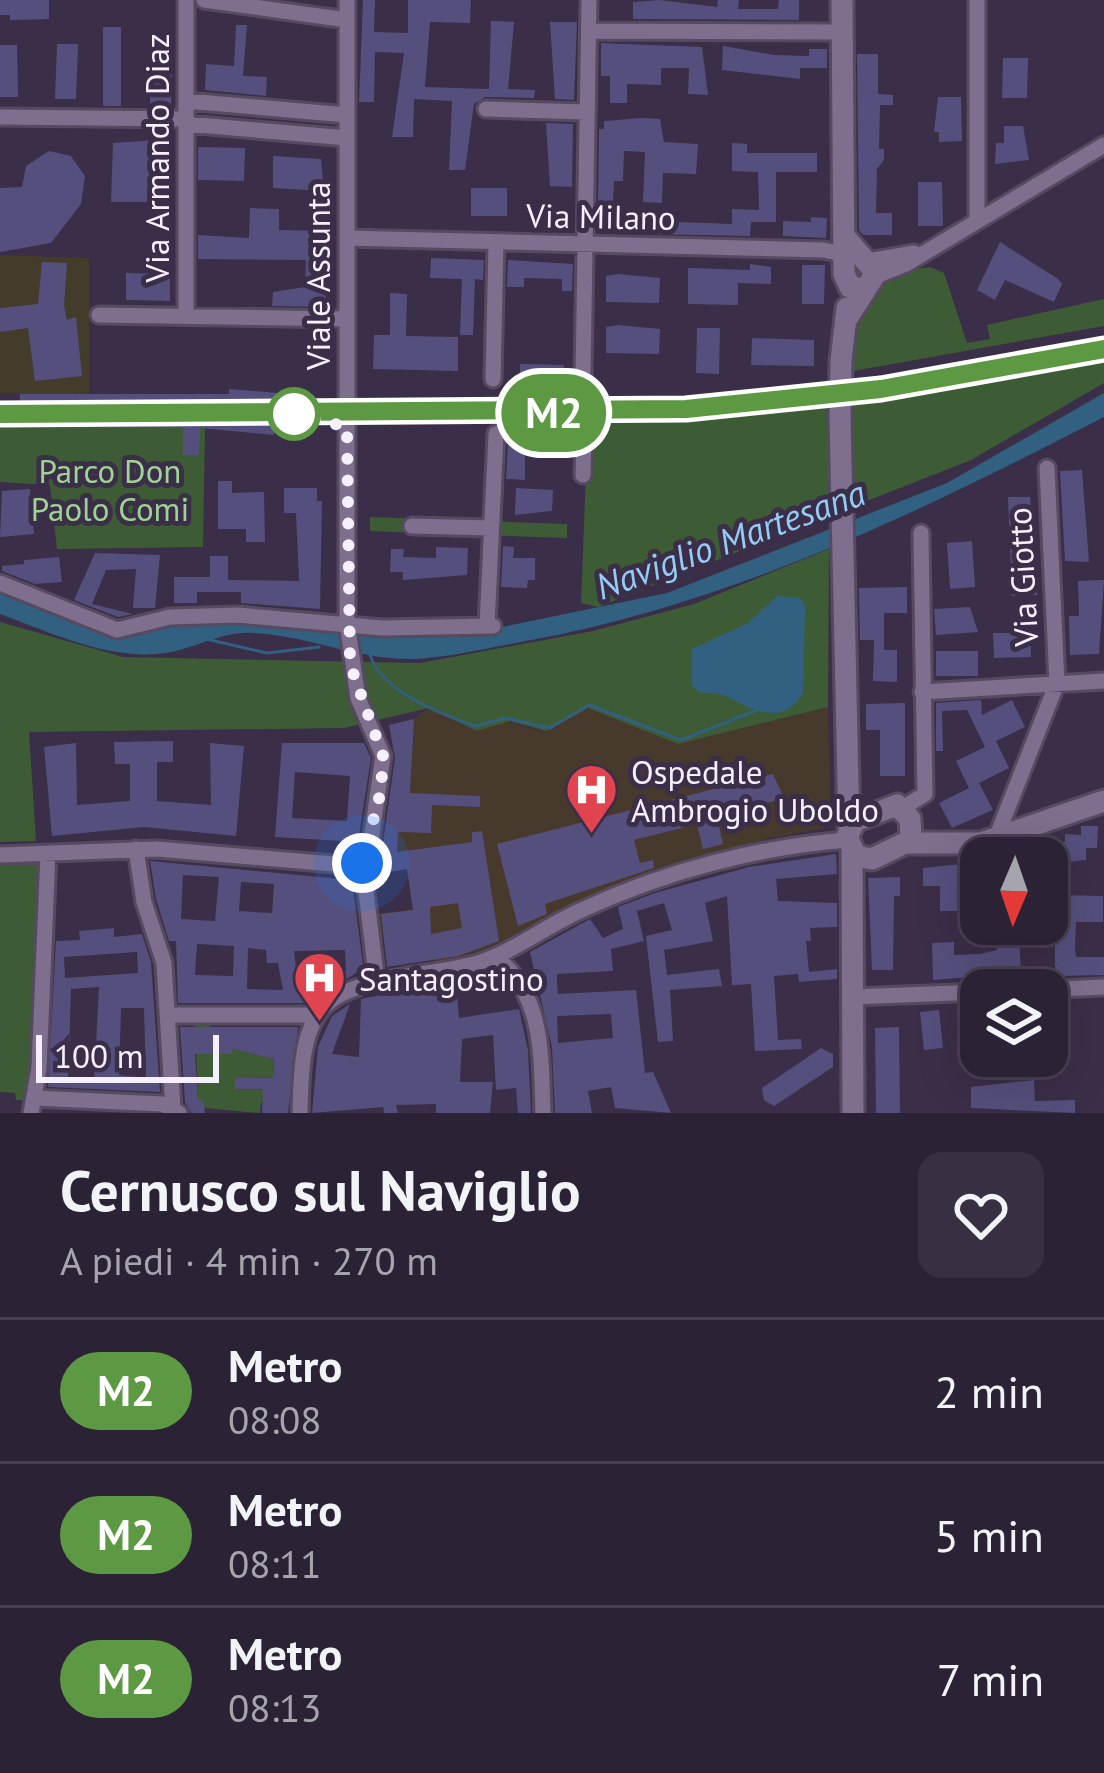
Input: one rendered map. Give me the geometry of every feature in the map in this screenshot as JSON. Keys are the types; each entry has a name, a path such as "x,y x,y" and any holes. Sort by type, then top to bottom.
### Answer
{"street":[{"name":"Via Armando Diaz","path":"186,0 186,316"},
{"path":"204,0 347,20"},
{"name":"Viale Assunta","path":"347,0 347,623 350,664 383,756 370,848 356,866"},
{"path":"583,376 589,0"},
{"path":"842,0 844,236 861,272 846,320 841,362 839,487 845,790 855,839 849,891 853,1113"},
{"path":"976,0 977,217"},
{"path":"589,27 842,32"},
{"path":"236,128 237,106"},
{"path":"0,117 187,115 237,106 347,115"},
{"path":"486,109 586,112"},
{"path":"290,133 292,112"},
{"path":"187,115 236,128 347,138"},
{"path":"861,272 928,250 1104,146"},
{"name":"Via Milano","path":"347,238 824,250 842,256 861,272"},
{"path":"494,379 496,244"},
{"path":"99,315 347,319"},
{"path":"0,583 114,629 170,617 238,615 400,629 490,626 493,440 501,430 578,431 584,440 583,475"},
{"name":"Via Giotto","path":"1047,468 1057,683"},
{"path":"412,526 490,528"},
{"path":"903,808 925,794 921,533"},
{"path":"922,692 1104,681"},
{"path":"996,837 1057,683"},
{"path":"999,837 1104,801"},
{"path":"855,839 894,805 903,808 918,839"},
{"path":"300,1111 302,1066 317,1015 340,994 377,982 430,977 496,956 611,898 756,850 855,839 960,843"},
{"path":"48,853 33,1106 176,1111 164,963 144,902 136,849"},
{"path":"0,855 136,849 356,866 364,876 377,982"},
{"path":"496,956 514,974 536,1012 543,1113"},
{"path":"1068,989 1104,987"},
{"path":"851,997 960,993"},
{"path":"169,1015 317,1015"}],"shaded area":[{"path":"0,255 89,258 89,394 0,394"},
{"name":"Ospedale Ambrogio Uboldo","path":"828,707 831,827 766,839 644,879 500,947 435,971 430,929 380,937 377,914 413,909 407,869 373,874 371,856 397,852 400,792 410,792 414,719 428,708 477,731 505,721 540,731 555,728 576,711 593,708 678,744"}],"green space":[{"path":"930,267 944,273 967,343 990,339 987,325 1104,299 1104,326 848,372 854,331 866,300 889,278"},
{"path":"1104,360 1104,383 971,460 598,607 581,603 588,421 783,411 976,384"},
{"name":"Parco Don Paolo Comi","path":"0,426 205,428 203,547 57,549 50,485 0,482"},
{"path":"370,517 567,524 567,538 370,531"},
{"path":"829,549 828,707 678,744 588,708 546,731 510,721 477,731 428,708 344,728 29,732 36,841 0,842 0,622 123,657 420,663 593,631 694,604"},
{"path":"42,858 30,1101 16,1100 15,1093 0,1092 0,859"},
{"path":"195,1022 210,1022 210,1054 231,1054 232,1049 274,1059 273,1078 235,1077 235,1089 296,1090 295,1095 261,1103 260,1113 205,1108 198,1099"}],"water":[{"path":"1104,393 1104,417 966,487 825,550 681,602 531,640 414,659 242,633 166,653 123,653 81,644 0,614 0,590 94,627 243,620 392,638 459,636 667,593 947,483"},
{"path":"777,596 800,598 805,606 803,693 795,703 767,713 725,696 699,692 692,685 692,649 748,623"}],"building":[{"path":"0,0 49,0 49,19 10,20 10,15 0,15"},
{"path":"363,0 375,0 374,32 408,33 408,0 471,0 470,23 430,22 425,87 489,89 491,21 514,22 508,89 535,90 534,98 485,97 474,104 465,170 449,170 452,101 414,99 413,137 392,137 404,53 375,52 374,102 359,102"},
{"path":"718,0 739,0 738,9 778,9 779,0 799,0 799,20 633,19 633,2 717,7"},
{"path":"550,22 577,22 574,100 555,99"},
{"path":"236,25 247,25 243,76 267,77 266,96 205,90 206,64 234,66"},
{"path":"103,27 121,27 121,106 103,106"},
{"path":"601,43 702,47 708,95 688,94 689,68 661,68 661,85 627,84 627,103 610,103 610,76 601,76"},
{"path":"57,44 78,44 76,99 55,99"},
{"path":"0,45 17,45 18,97 0,97"},
{"path":"723,46 774,55 809,56 809,49 827,49 827,68 800,68 800,79 722,70"},
{"path":"857,54 878,54 878,94 893,95 893,105 880,105 879,149 884,149 884,160 877,169 876,213 892,213 892,235 863,235 859,230"},
{"path":"1003,58 1028,58 1027,98 1002,98"},
{"path":"150,60 172,62 171,107 150,107"},
{"path":"938,97 961,97 962,141 939,142 939,132 934,132"},
{"path":"660,119 664,142 698,144 696,174 663,173 662,203 643,202 645,152 624,151 623,181 614,181 613,204 598,203 599,129 604,129 604,121"},
{"path":"546,123 573,124 572,187 550,186"},
{"path":"1004,126 1023,126 1029,160 995,164 996,143 1004,143"},
{"path":"156,140 154,202 111,202 113,143"},
{"path":"732,143 747,144 747,153 817,153 817,172 776,172 776,222 751,222 750,236 650,234 650,221 732,224 732,209 759,210 758,172 732,171"},
{"path":"198,147 245,148 244,181 198,180"},
{"path":"49,151 71,156 85,176 81,204 51,243 0,252 0,188 22,187 26,166"},
{"path":"273,156 321,159 324,191 273,188"},
{"path":"918,182 942,182 943,226 918,226"},
{"path":"471,188 507,188 507,216 471,216"},
{"path":"250,208 279,209 279,230 328,231 326,307 272,306 273,292 305,287 306,260 198,259 198,235 249,238"},
{"path":"811,217 827,218 826,238 783,236 783,221 811,222"},
{"path":"1000,242 1058,279 1062,284 1054,302 1005,280 995,300 977,290"},
{"path":"431,258 484,260 483,280 475,279 473,335 460,335 462,279 430,278"},
{"path":"508,260 573,264 572,291 562,291 562,279 524,278 524,287 507,287"},
{"path":"42,262 67,263 64,306 67,320 76,317 82,376 35,381 28,328 0,332 0,308 38,304"},
{"path":"750,264 771,267 771,284 738,283 738,305 688,304 688,268 750,270"},
{"path":"802,265 825,265 824,304 802,304"},
{"path":"126,273 170,274 170,301 126,300"},
{"path":"606,276 660,278 659,303 606,302"},
{"path":"390,293 407,294 406,336 458,337 458,371 373,369 374,335 390,335"},
{"path":"606,327 660,329 659,354 606,353"},
{"path":"697,328 720,328 719,374 696,373"},
{"path":"752,338 814,340 814,366 751,365"},
{"path":"520,364 564,365 563,385 520,384"},
{"path":"229,389 315,396 314,427 274,427 274,435 200,428 199,455 183,455 183,428 19,427 20,394 229,394"},
{"path":"508,442 548,442 548,450 525,449 525,480 506,479"},
{"path":"1082,470 1089,562 1065,561 1060,471"},
{"path":"218,481 232,481 232,493 264,492 265,542 246,542 246,529 218,529"},
{"path":"284,488 317,488 317,501 322,501 320,609 241,603 241,592 197,592 197,603 174,603 174,577 210,577 210,556 228,556 228,580 299,581 296,513 284,513"},
{"path":"516,488 553,490 552,511 515,515"},
{"path":"30,489 34,534 0,537 2,491"},
{"path":"1008,497 1030,497 1037,595 1012,596"},
{"path":"972,541 975,587 950,589 947,543"},
{"path":"503,546 514,547 513,558 535,558 535,580 528,580 527,588 501,587"},
{"path":"436,547 468,548 467,575 403,580 403,572 390,572 391,549 404,549 403,557 436,558"},
{"path":"95,553 160,555 155,608 133,608 136,569 106,570 92,604 133,614 118,617 74,600"},
{"path":"59,557 62,582 35,584 2,571 2,566 24,564 24,560"},
{"path":"1104,580 1099,654 1070,655 1069,616 1079,616 1078,581"},
{"path":"907,587 907,613 884,613 884,650 897,650 897,682 873,681 874,640 860,640 859,588"},
{"path":"970,607 978,632 936,635 934,609"},
{"path":"1016,614 1030,614 1031,657 994,658 993,633 1016,633"},
{"path":"936,651 978,651 978,676 936,676"},
{"path":"981,700 982,715 1012,700 1025,727 996,741 1009,768 979,783 993,810 952,828 939,803 969,788 956,761 985,747 967,710 942,711 943,751 936,751 936,703"},
{"path":"905,703 905,776 880,776 880,730 866,730 866,704"},
{"path":"414,719 410,793 480,796 480,807 432,805 431,833 398,832 397,852 472,842 472,832 482,831 499,941 458,956 387,967 381,914 413,910 407,869 376,874 372,866 382,850 395,758 389,725","holes":["458,903 462,928 431,934 430,907"]},
{"path":"173,741 173,762 157,762 157,801 211,805 210,743 244,746 236,836 144,827 52,836 44,747 76,743 77,805 130,801 130,764 115,764 114,742"},
{"path":"282,743 364,743 371,758 358,842 275,837","holes":["295,772 350,776 347,821 292,818"]},
{"path":"773,774 784,798 717,818 723,844 703,849 697,824 634,840 640,863 653,860 654,868 545,904 547,914 518,926 497,844"},
{"path":"1081,826 1098,826 1097,848 1086,848 1086,860 1068,862 1065,834 1081,835"},
{"path":"836,854 837,874 776,879 778,901 837,903 837,927 810,928 811,941 806,941 809,972 837,969 837,979 799,982 798,974 774,976 778,1040 801,1039 802,1049 755,1051 751,984 732,985 727,896 705,903 713,941 664,950 667,975 719,969 722,986 670,990 673,1041 658,1042 646,936 672,930 664,903 637,911 644,941 611,949 613,971 557,974 557,984 558,994 636,990 645,1073 653,1072 671,1113 615,1108 611,1087 588,1091 592,1113 555,1113 552,1047 530,952 590,919 603,938 623,929 618,907 749,867","holes":["611,1014 613,1038 558,1043 557,1016"]},
{"path":"150,861 352,880 364,973 360,970 312,1003 178,1003 176,941 169,941","holes":["183,875 219,877 215,921 181,919","241,882 274,884 272,913 239,911","197,944 234,946 233,976 195,975","248,948 266,950 267,963 278,963 283,990 247,989","345,950 346,971 298,984 294,951"]},
{"path":"960,865 959,911 940,911 940,886 923,886 923,868"},
{"path":"900,877 900,896 894,896 893,970 872,970 868,878"},
{"path":"1068,895 1103,896 1103,922 1076,922 1075,949 1076,957 1104,957 1104,975 1068,976 1068,969 1055,969 1055,945 1068,945"},
{"path":"114,928 114,937 142,934 151,962 160,1092 48,1087 56,941 80,940 79,931","holes":["137,952 138,973 65,978 64,957","99,987 94,1082 68,1080 71,989","121,1008 144,1008 146,1078 119,1075"]},
{"path":"954,942 954,955 997,950 997,945 1019,945 1021,969 960,969 960,978 933,980 932,943"},
{"path":"456,982 459,1018 519,1009 528,1050 531,1113 518,1113 516,1088 496,1090 493,1035 462,1039 460,1082 493,1082 490,1113 436,1113 436,1104 396,1105 398,1113 384,1113 383,1107 312,1113 318,1047 332,1016 350,1004 332,1054 359,1057 361,999"},
{"path":"939,1010 943,1048 924,1050 920,1012"},
{"path":"180,1027 298,1027 288,1113 262,1113 263,1089 235,1089 235,1077 273,1078 274,1059 232,1049 232,1054 195,1054 198,1099 204,1102 205,1113 191,1113 185,1102"},
{"path":"899,1027 900,1113 876,1113 875,1028"},
{"path":"821,1048 833,1054 833,1067 774,1106 764,1100 762,1088"},
{"path":"1034,1080 1035,1101 1075,1100 1075,1113 971,1108 971,1087"}],"waterway":[{"path":"206,639 267,653 319,647"},
{"path":"370,654 399,690 475,726 506,718 550,728 589,705 681,740 755,711"}],"railway":[{"path":"461,407 623,404 784,392 944,371 1104,342"},
{"path":"0,407 263,407"}],"metro line":[{"name":"M2","path":"0,414 501,414 686,409 881,389 1104,349"}],"place":[{"name":"Ospedale Ambrogio Uboldo","path":"592,836"},
{"name":"Santagostino","path":"320,1024"}],"route":[{"path":"294,414 347,427 350,664 358,698 383,756 370,848 362,863"}],"water label":[{"name":"Naviglio Martesana","path":"730,539"}]}
